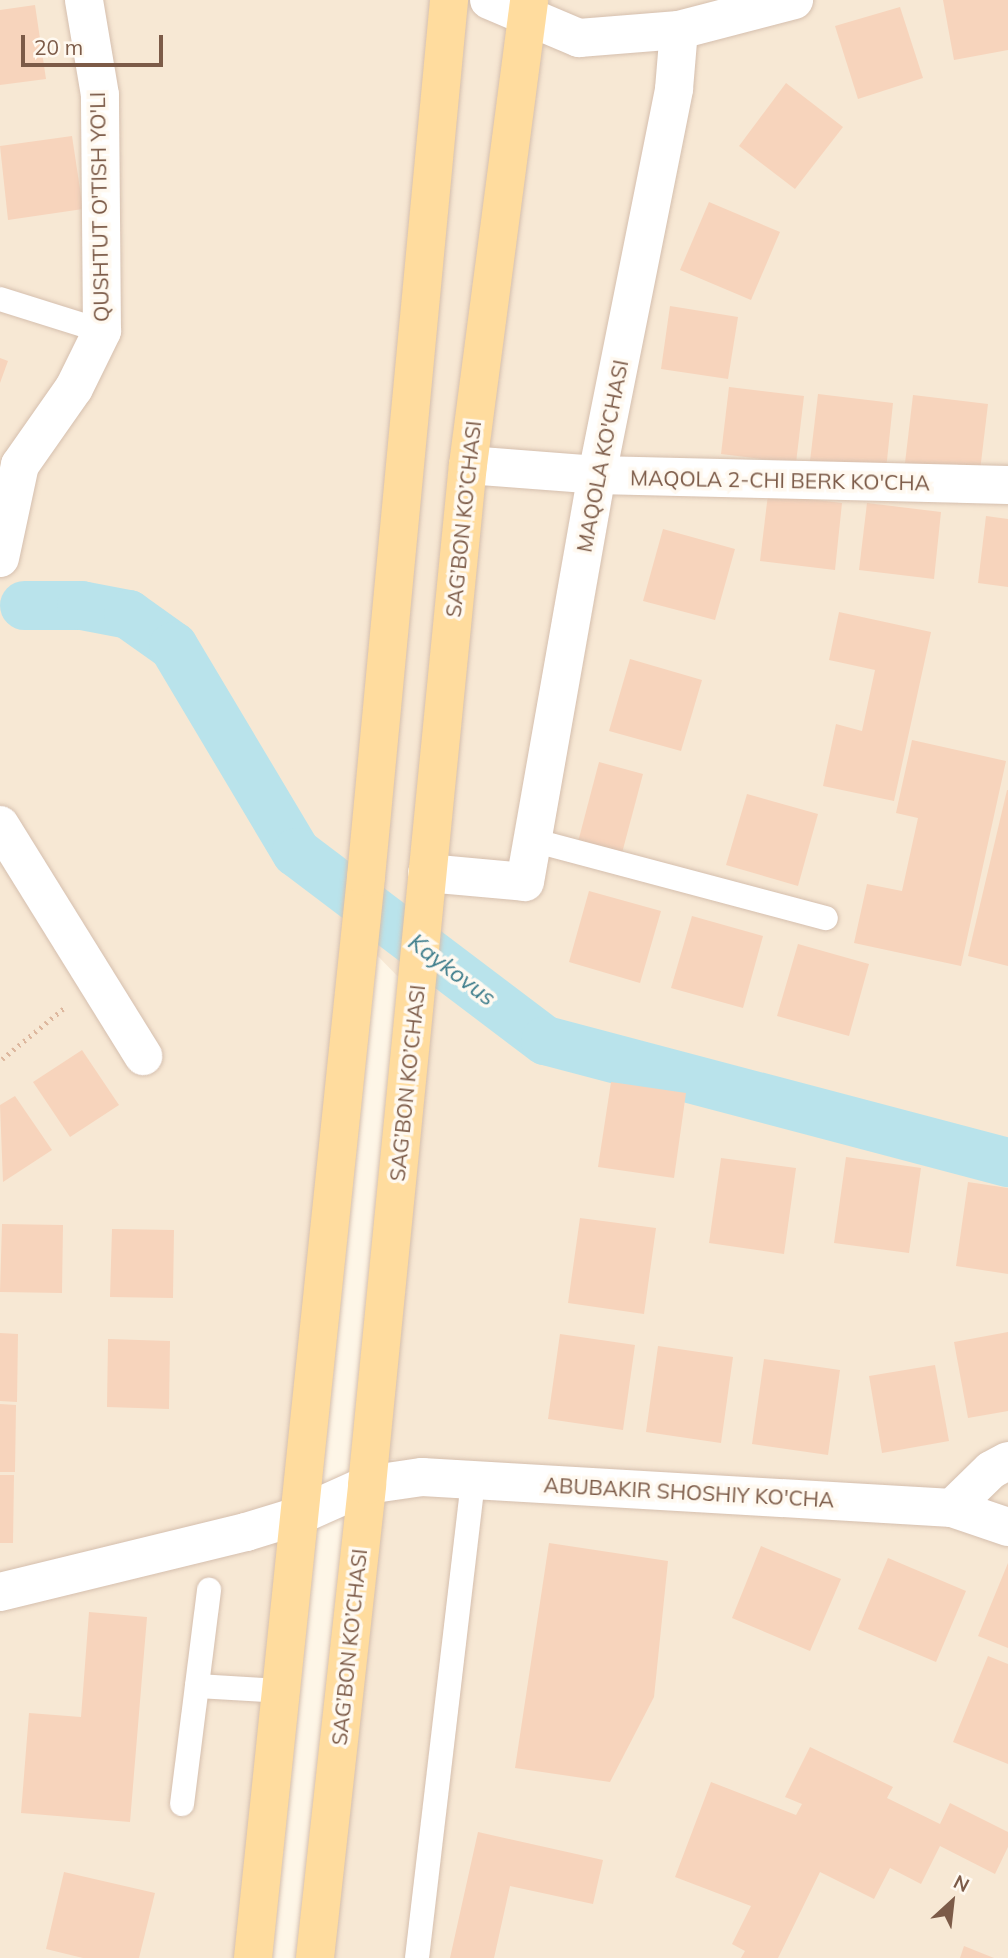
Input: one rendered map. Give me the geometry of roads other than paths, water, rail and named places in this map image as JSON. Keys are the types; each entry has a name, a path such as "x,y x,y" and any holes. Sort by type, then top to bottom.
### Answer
{"main road":[{"path":"253,1958 366,877 449,0"},
{"name":"SAG’BON KO’CHASI","path":"314,1958 367,1485 468,466 528,9"}],"street":[{"name":"QUSHTUT O'TISH YO'LI","path":"0,558 20,465 74,388 102,331 100,95 84,0"},
{"path":"489,0 528,9 579,38 679,30 794,0"},
{"name":"MAQOLA KO'CHASI","path":"427,873 525,882 597,475 674,89 679,30"},
{"name":"MAQOLA 2-CHI BERK KO'CHA","path":"468,466 597,475 1008,485"},
{"path":"0,825 143,1056"},
{"path":"952,1508 991,1470 1008,1461"},
{"name":"ABUBAKIR SHOSHIY KO'CHA","path":"0,1592 298,1516 367,1485 422,1477 952,1508 1008,1527"}],"lane":[{"path":"0,299 102,331"},
{"path":"531,840 826,918"},
{"path":"417,1958 473,1480"},
{"path":"183,1804 209,1590"},
{"path":"197,1686 280,1691"}],"waterway":[{"name":"Kaykovus","path":"24,605 81,605 128,614 173,646 296,852 545,1040 1008,1162"}]}
